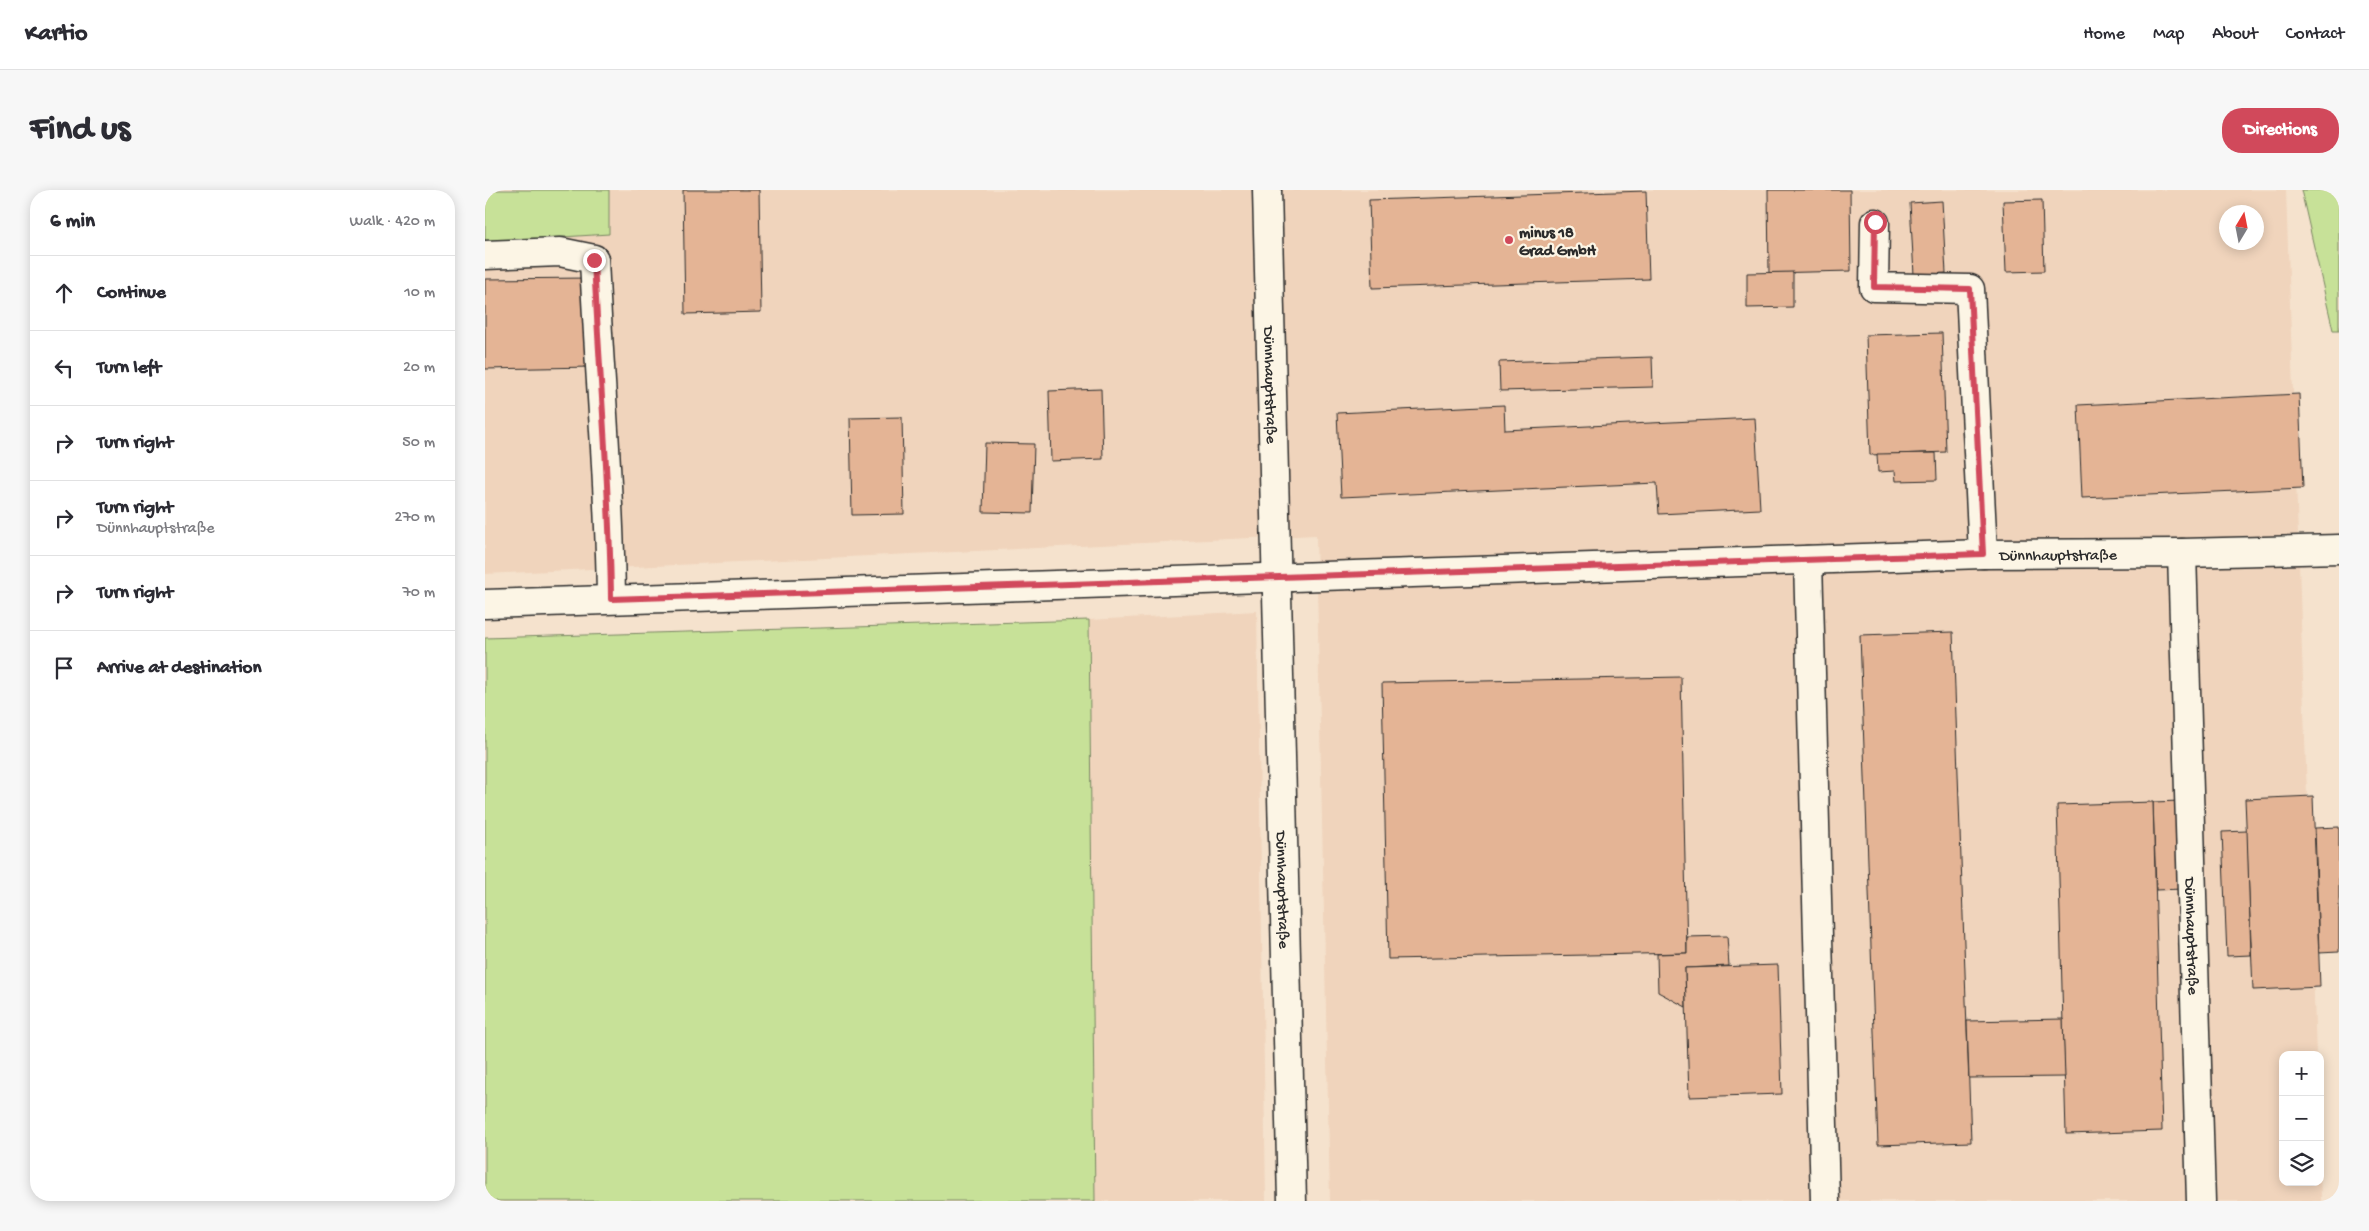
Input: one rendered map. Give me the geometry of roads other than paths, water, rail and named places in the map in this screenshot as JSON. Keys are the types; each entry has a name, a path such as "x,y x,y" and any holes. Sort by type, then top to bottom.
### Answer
{"street":[{"name":"Dünnhauptstraße","path":"1267,190 1275,579 1292,1201"},
{"path":"1875,222 1874,287 1970,289 1983,554"},
{"path":"485,255 560,252 594,260 598,350 608,482 611,599"},
{"name":"Dünnhauptstraße","path":"485,604 1983,554 2339,549"},
{"name":"Dünnhauptstraße","path":"2182,552 2201,1201"},
{"path":"1808,560 1825,1201"}],"place":[{"name":"minus 18 Grad GmbH","path":"1509,240"}]}
